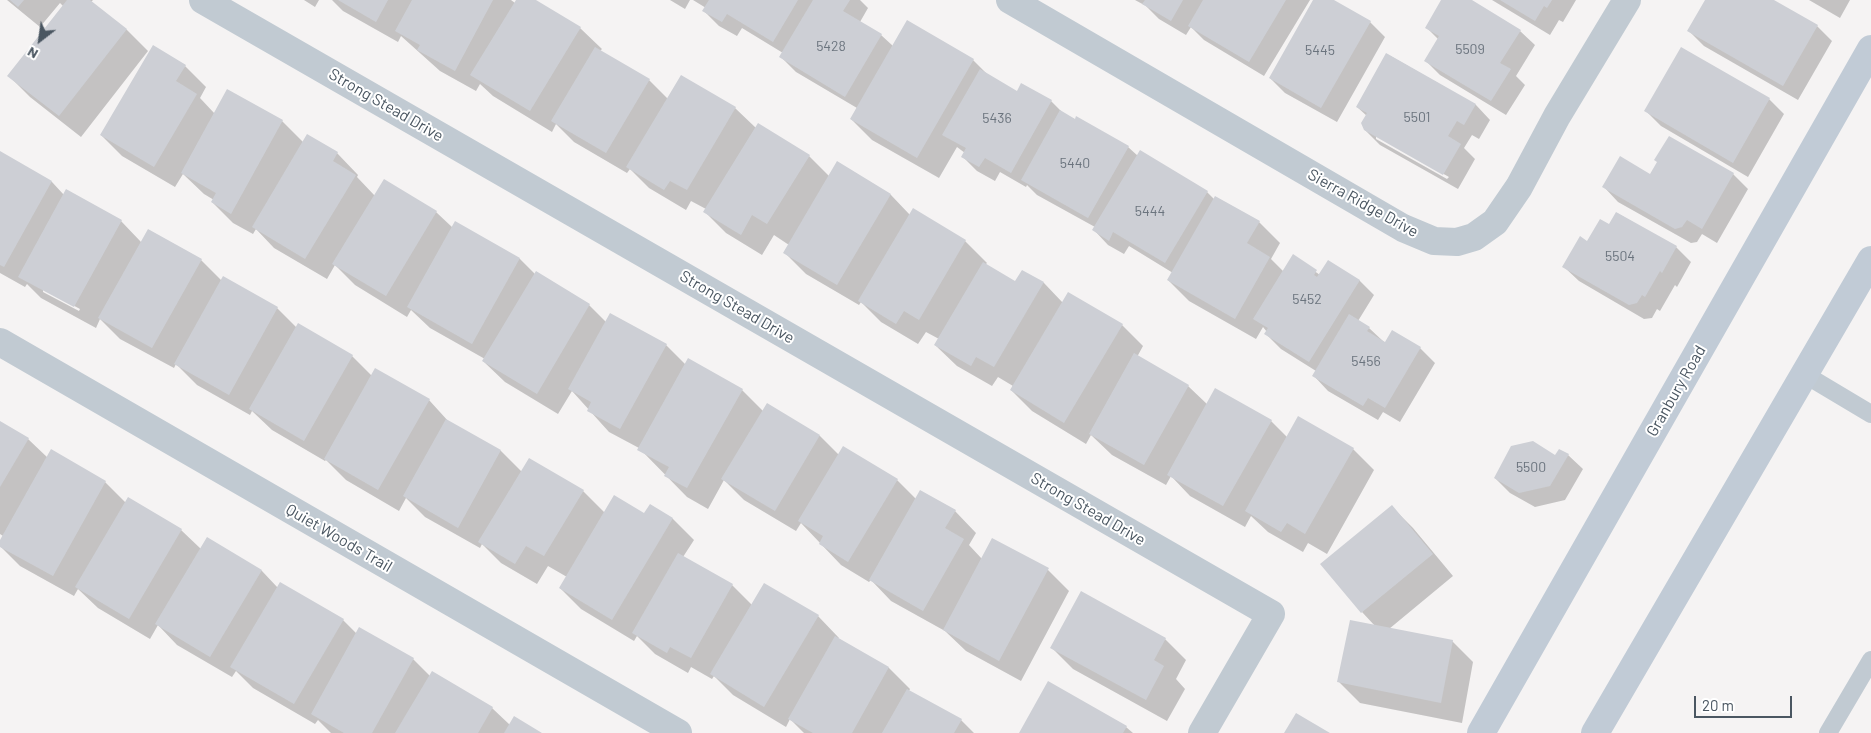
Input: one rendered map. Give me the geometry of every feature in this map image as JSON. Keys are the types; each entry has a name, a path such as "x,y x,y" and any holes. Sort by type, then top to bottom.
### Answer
{"main road":[{"name":"Granbury Road","path":"1481,733 1871,49"},
{"path":"1595,733 1871,260"}],"street":[{"name":"Strong Stead Drive","path":"203,0 1271,614 1202,733"},
{"name":"Sierra Ridge Drive","path":"1010,0 1403,228 1434,240 1457,242 1474,237 1496,222 1519,187 1557,116 1627,0"},
{"name":"Quiet Woods Trail","path":"0,342 678,733"}],"lane":[{"path":"1804,374 1871,414"},
{"path":"1828,733 1871,660"}],"building":[{"path":"10,0 24,0 18,7"},
{"path":"67,0 90,0 127,29 59,116 7,76"},
{"path":"338,0 388,0 376,22"},
{"path":"412,0 493,0 455,71 417,50 420,45 395,31"},
{"path":"516,0 536,0 581,27 530,111 470,75"},
{"path":"709,0 798,0 773,42 727,14 722,22 702,11"},
{"path":"813,0 850,0 843,11 882,34 845,97 779,57"},
{"path":"1145,0 1183,0 1171,21 1142,4"},
{"path":"1203,0 1286,0 1249,62 1188,26"},
{"path":"1313,0 1334,0 1371,21 1321,108 1269,78"},
{"path":"1441,0 1472,0 1521,30 1500,63 1511,69 1491,101 1424,61 1439,36 1425,28"},
{"path":"1500,0 1552,0 1547,8 1544,6 1535,21"},
{"path":"1705,0 1774,0 1818,25 1783,86 1687,31"},
{"path":"907,20 974,59 917,158 850,119"},
{"path":"153,45 186,65 176,81 197,94 154,167 100,135"},
{"path":"595,47 650,79 606,153 551,121"},
{"path":"1681,47 1770,98 1733,163 1644,111"},
{"path":"1386,53 1476,104 1464,125 1457,121 1448,136 1461,144 1443,175 1364,130 1361,123 1367,113 1356,107"},
{"path":"980,69 1017,91 1021,83 1052,100 1011,173 985,158 979,167 961,157 966,148 942,135"},
{"path":"681,75 736,107 687,190 670,181 664,190 626,167"},
{"path":"227,89 283,120 231,214 211,202 216,193 181,173"},
{"path":"1060,110 1075,119 1076,116 1129,146 1088,218 1021,180"},
{"path":"758,123 810,155 767,224 752,215 741,235 703,212"},
{"path":"307,134 338,152 333,161 356,175 305,259 252,227"},
{"path":"1669,136 1734,173 1702,229 1687,220 1682,227 1675,229 1602,187 1620,156 1650,174 1657,162 1654,160"},
{"path":"1140,150 1208,191 1165,263 1113,232 1109,241 1092,230"},
{"path":"0,151 52,181 4,267 0,265"},
{"path":"837,161 891,194 837,285 783,253"},
{"path":"384,179 437,211 386,296 332,264"},
{"path":"66,189 122,220 74,307 18,277"},
{"path":"1215,196 1260,221 1247,243 1270,257 1235,319 1167,280"},
{"path":"913,208 966,240 919,320 904,311 896,324 858,301"},
{"path":"1616,212 1677,246 1662,273 1660,271 1645,297 1642,295 1637,303 1629,305 1562,267 1580,236 1587,241 1600,219 1609,224"},
{"path":"455,221 520,258 472,344 407,307"},
{"path":"148,229 202,259 152,348 98,318"},
{"path":"1293,254 1317,270 1314,275 1317,277 1328,260 1360,280 1309,362 1264,334 1268,328 1253,319"},
{"path":"983,262 1015,281 1022,270 1044,282 994,367 976,357 971,366 934,345"},
{"path":"536,271 590,304 537,394 482,361"},
{"path":"223,276 278,307 229,395 174,364"},
{"path":"1068,292 1123,324 1064,423 1010,390"},
{"path":"610,313 667,344 620,429 587,411 591,402 568,389"},
{"path":"1349,314 1370,327 1367,331 1385,342 1392,330 1421,347 1385,408 1368,398 1363,406 1312,376"},
{"path":"298,323 353,355 304,441 249,409"},
{"path":"1134,353 1189,385 1144,465 1089,434"},
{"path":"688,358 743,389 687,488 664,476 669,467 637,450"},
{"path":"375,368 430,399 378,490 324,459"},
{"path":"1215,388 1272,420 1223,506 1167,475"},
{"path":"767,403 820,435 775,511 721,479"},
{"path":"1298,416 1354,448 1305,534 1287,523 1281,532 1245,511"},
{"path":"446,419 501,450 458,528 403,496"},
{"path":"0,421 29,438 0,487"},
{"path":"1533,441 1555,455 1559,449 1569,454 1550,486 1519,493 1494,478 1511,446"},
{"path":"843,446 898,479 848,562 819,544 823,536 798,521"},
{"path":"51,449 106,481 53,576 0,547 0,540"},
{"path":"529,458 584,490 544,556 526,546 515,564 478,542"},
{"path":"920,490 956,510 945,528 964,539 923,611 869,580"},
{"path":"614,495 644,513 650,504 673,518 612,620 559,588"},
{"path":"128,497 182,529 129,619 75,587"},
{"path":"1392,505 1433,554 1361,613 1320,564"},
{"path":"207,537 262,570 210,657 155,624"},
{"path":"992,538 1049,568 999,661 943,630"},
{"path":"678,553 733,584 691,658 670,647 667,653 632,633"},
{"path":"280,582 344,619 294,704 230,667"},
{"path":"764,583 819,615 764,707 710,674"},
{"path":"1081,591 1166,638 1154,660 1164,666 1146,700 1050,648"},
{"path":"1350,620 1453,640 1441,703 1337,682"},
{"path":"359,627 414,658 372,733 344,733 311,714"},
{"path":"835,636 889,667 852,733 813,733 788,719"},
{"path":"432,671 493,707 478,733 395,733"},
{"path":"1048,681 1127,726 1123,733 1019,733"},
{"path":"907,689 962,719 954,733 882,733"},
{"path":"1296,713 1330,733 1284,733"},
{"path":"514,716 542,733 504,733"}]}
